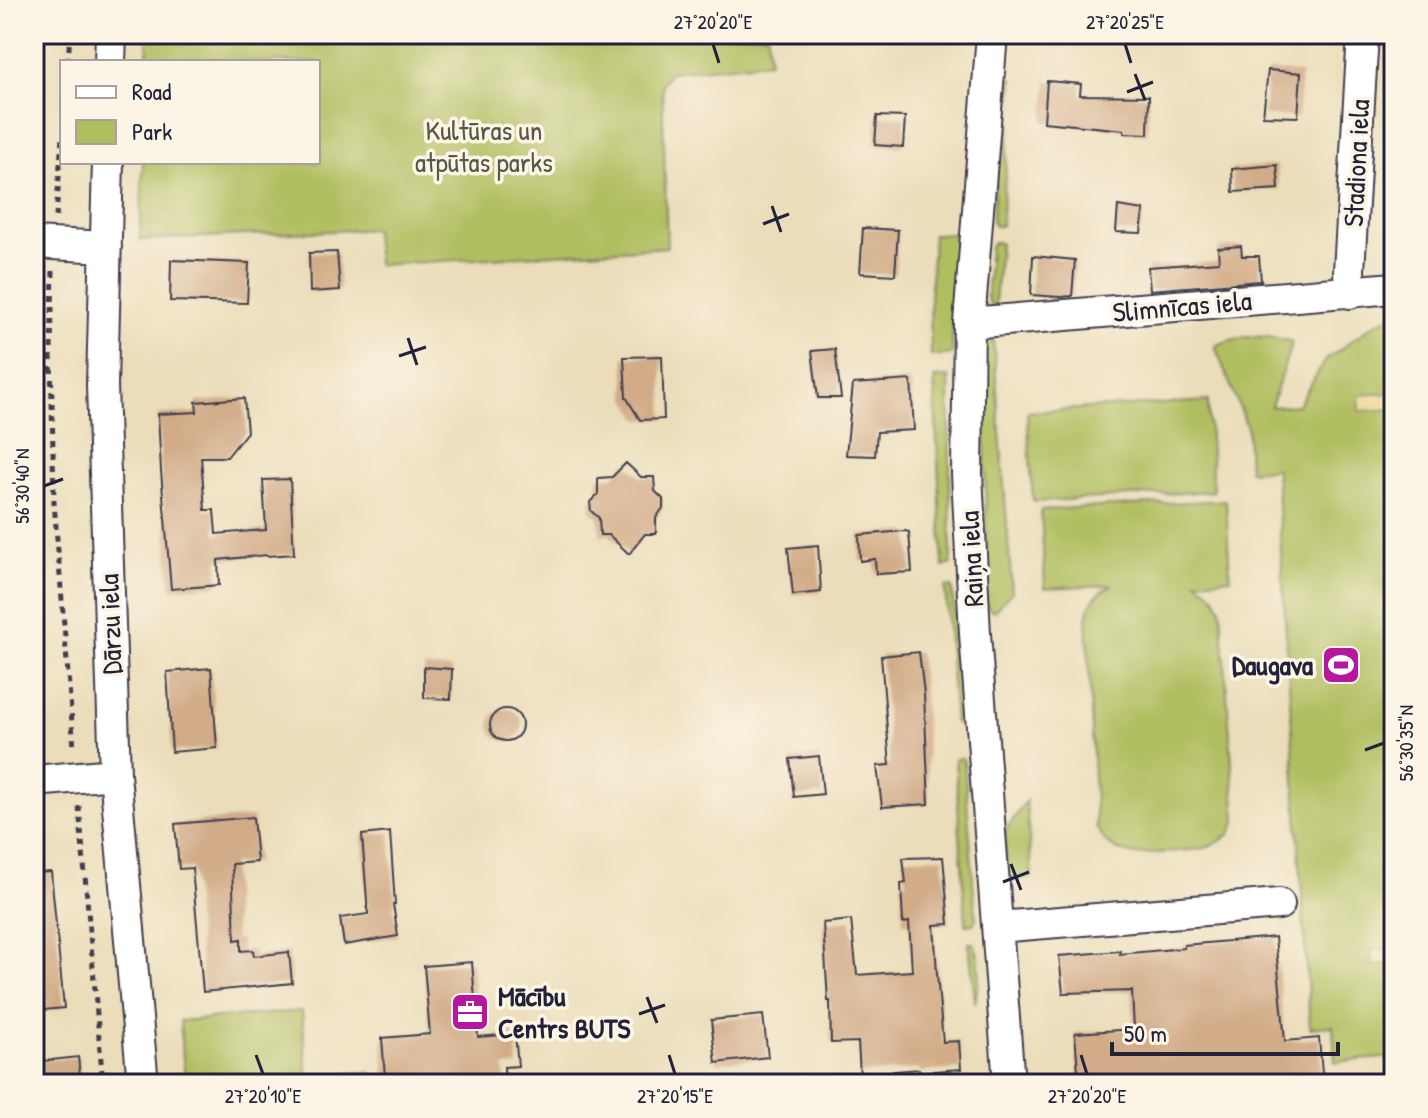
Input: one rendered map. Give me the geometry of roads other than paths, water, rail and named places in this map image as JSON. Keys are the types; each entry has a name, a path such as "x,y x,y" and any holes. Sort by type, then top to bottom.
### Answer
{"street":[{"path":"110,60 111,34"},
{"name":"Raiņa iela","path":"992,34 969,323 967,473 975,634 1009,1084"},
{"name":"Stadiona iela","path":"1350,293 1363,34"},
{"name":"Dārzu iela","path":"108,164 102,385 115,774 143,1084"},
{"path":"44,244 106,247"},
{"name":"Slimnīcas iela","path":"969,323 1394,288"},
{"path":"34,781 115,774"},
{"path":"998,927 1279,904"}],"place":[{"name":"Daugava","path":"1341,665"},
{"name":"Mācību Centrs BUTS","path":"470,1012"}],"park label":[{"name":"Kultūras un atpūtas parks","path":"484,146"}]}
